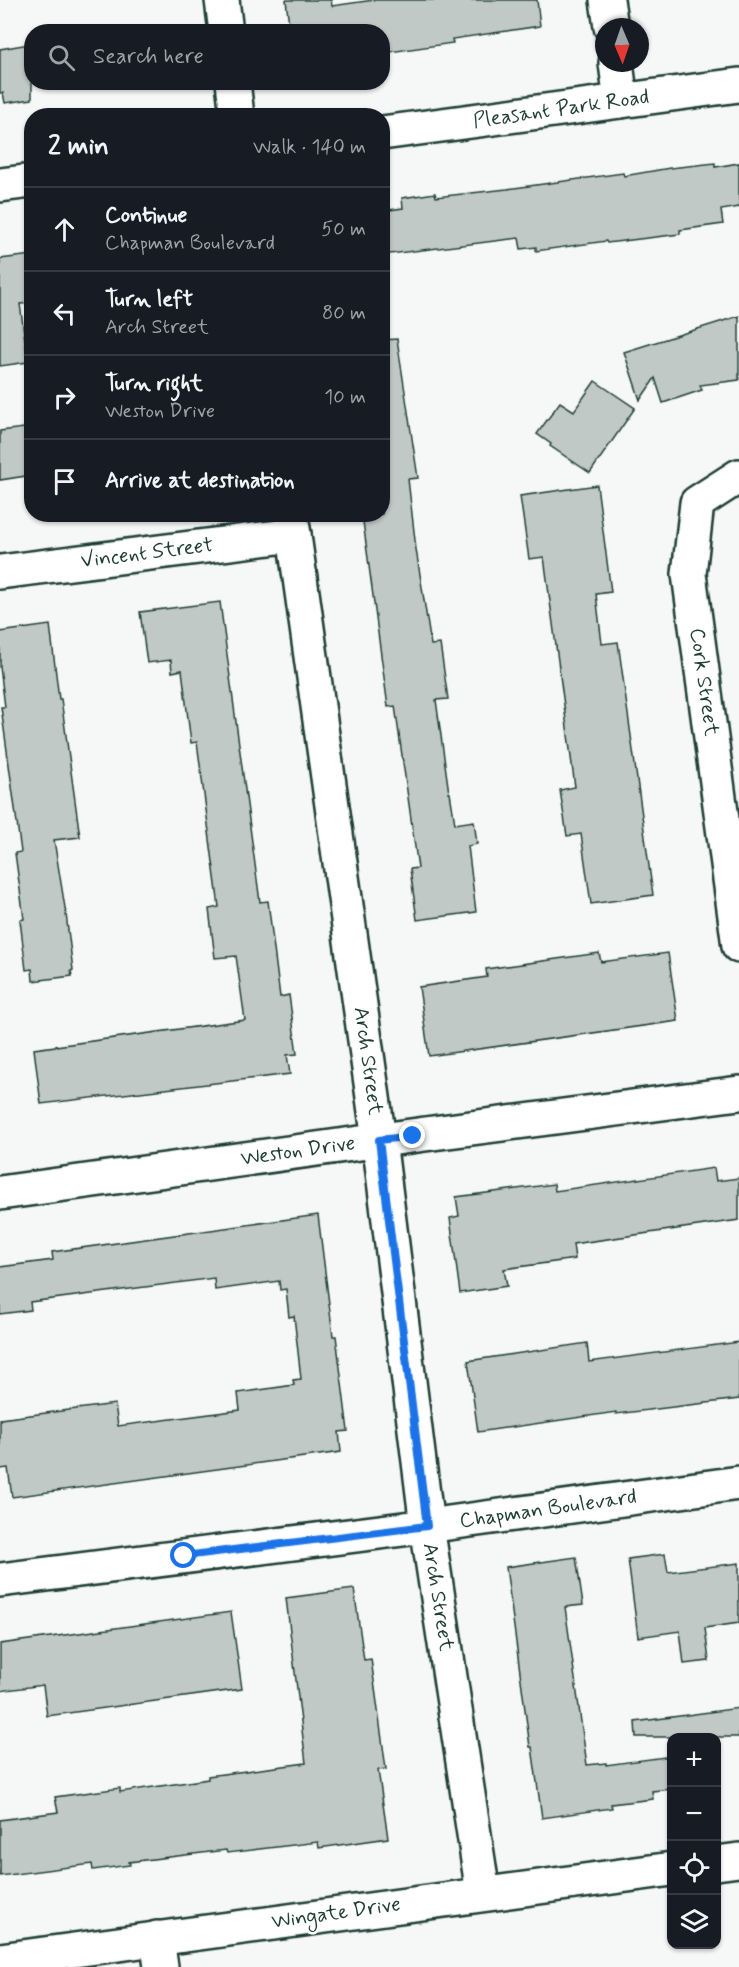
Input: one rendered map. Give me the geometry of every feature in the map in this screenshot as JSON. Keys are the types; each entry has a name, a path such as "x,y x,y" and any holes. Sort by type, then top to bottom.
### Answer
{"street":[{"path":"222,0 225,24"},
{"path":"607,0 610,18"},
{"path":"617,72 621,101"},
{"name":"Pleasant Park Road","path":"390,131 739,85"},
{"path":"234,90 236,108"},
{"path":"0,185 24,182"},
{"name":"Cork Street","path":"739,476 697,503 689,574 739,946"},
{"name":"Vincent Street","path":"0,572 292,525"},
{"name":"Arch Street","path":"292,525 379,1140 427,1526 483,1893"},
{"name":"Weston Drive","path":"0,1193 739,1093"},
{"name":"Chapman Boulevard","path":"0,1580 427,1526 739,1483"},
{"path":"721,1862 739,1860"},
{"name":"Wingate Drive","path":"0,1960 159,1952 483,1893 667,1870"}],"building":[{"path":"286,0 331,0 332,6 374,0 537,0 540,26 452,39 453,43 390,52 390,24 289,24"},
{"path":"24,45 24,90 32,90 32,99 5,103 3,93 0,93 0,49"},
{"path":"715,163 715,167 739,163 739,207 721,210 723,224 680,230 680,234 536,251 536,247 521,249 519,238 390,254 390,210 403,208 402,198 435,193 436,197 507,189 623,173 624,176"},
{"path":"24,256 24,304 20,304 24,333 24,363 0,366 0,259"},
{"path":"739,316 739,380 700,385 702,390 663,403 655,378 640,400 624,352"},
{"path":"390,339 397,339 418,478 408,479 431,645 440,644 448,699 436,700 449,793 455,824 474,821 477,844 468,846 476,912 417,920 410,869 418,868 395,706 388,707 363,522 390,522"},
{"path":"595,381 635,408 590,473 550,446 551,444 537,434 560,402 574,411"},
{"path":"24,428 24,476 0,480 0,431"},
{"path":"597,485 611,592 596,594 602,644 618,642 653,895 591,904 581,834 567,836 560,790 575,787 544,557 529,559 520,496"},
{"path":"220,602 260,902 268,901 280,997 289,995 297,1054 287,1055 290,1074 41,1104 34,1049 245,1020 236,956 215,958 209,909 219,907 197,742 191,743 182,670 172,672 171,660 147,663 140,612"},
{"path":"50,625 80,837 54,840 66,914 72,976 33,981 32,969 26,970 20,920 24,919 15,853 21,852 1,707 5,707 0,667 0,632"},
{"path":"599,953 601,962 668,953 678,1021 429,1056 419,987 487,977 486,969"},
{"path":"714,1168 716,1181 739,1178 739,1220 573,1244 575,1259 504,1269 507,1286 460,1293 450,1218 459,1216 456,1197 554,1184 555,1191"},
{"path":"318,1215 348,1431 339,1432 341,1452 12,1497 8,1468 0,1469 0,1419 115,1404 118,1426 240,1410 238,1393 294,1385 293,1380 301,1379 294,1316 289,1317 286,1289 280,1290 279,1281 215,1290 214,1278 30,1302 31,1310 0,1314 0,1267 53,1260 52,1252"},
{"path":"739,1342 739,1399 616,1414 616,1412 478,1432 468,1361 587,1343 589,1362"},
{"path":"665,1554 668,1572 739,1563 739,1623 705,1628 709,1661 684,1664 680,1631 638,1637 628,1559"},
{"path":"576,1557 583,1605 565,1607 587,1765 606,1763 606,1765 667,1757 667,1790 652,1791 653,1799 611,1804 612,1808 542,1818 506,1567"},
{"path":"354,1589 364,1660 371,1659 386,1769 378,1770 388,1838 319,1848 318,1842 227,1853 226,1850 129,1862 130,1865 93,1870 92,1864 0,1876 0,1820 58,1812 55,1797 120,1788 120,1792 208,1779 208,1776 306,1763 286,1598"},
{"path":"231,1612 242,1689 47,1716 43,1685 0,1691 0,1644"},
{"path":"739,1708 739,1737 721,1737 721,1733 667,1733 667,1737 636,1737 635,1722"}],"route":[{"path":"184,1556 427,1526 379,1140 413,1136"}]}
